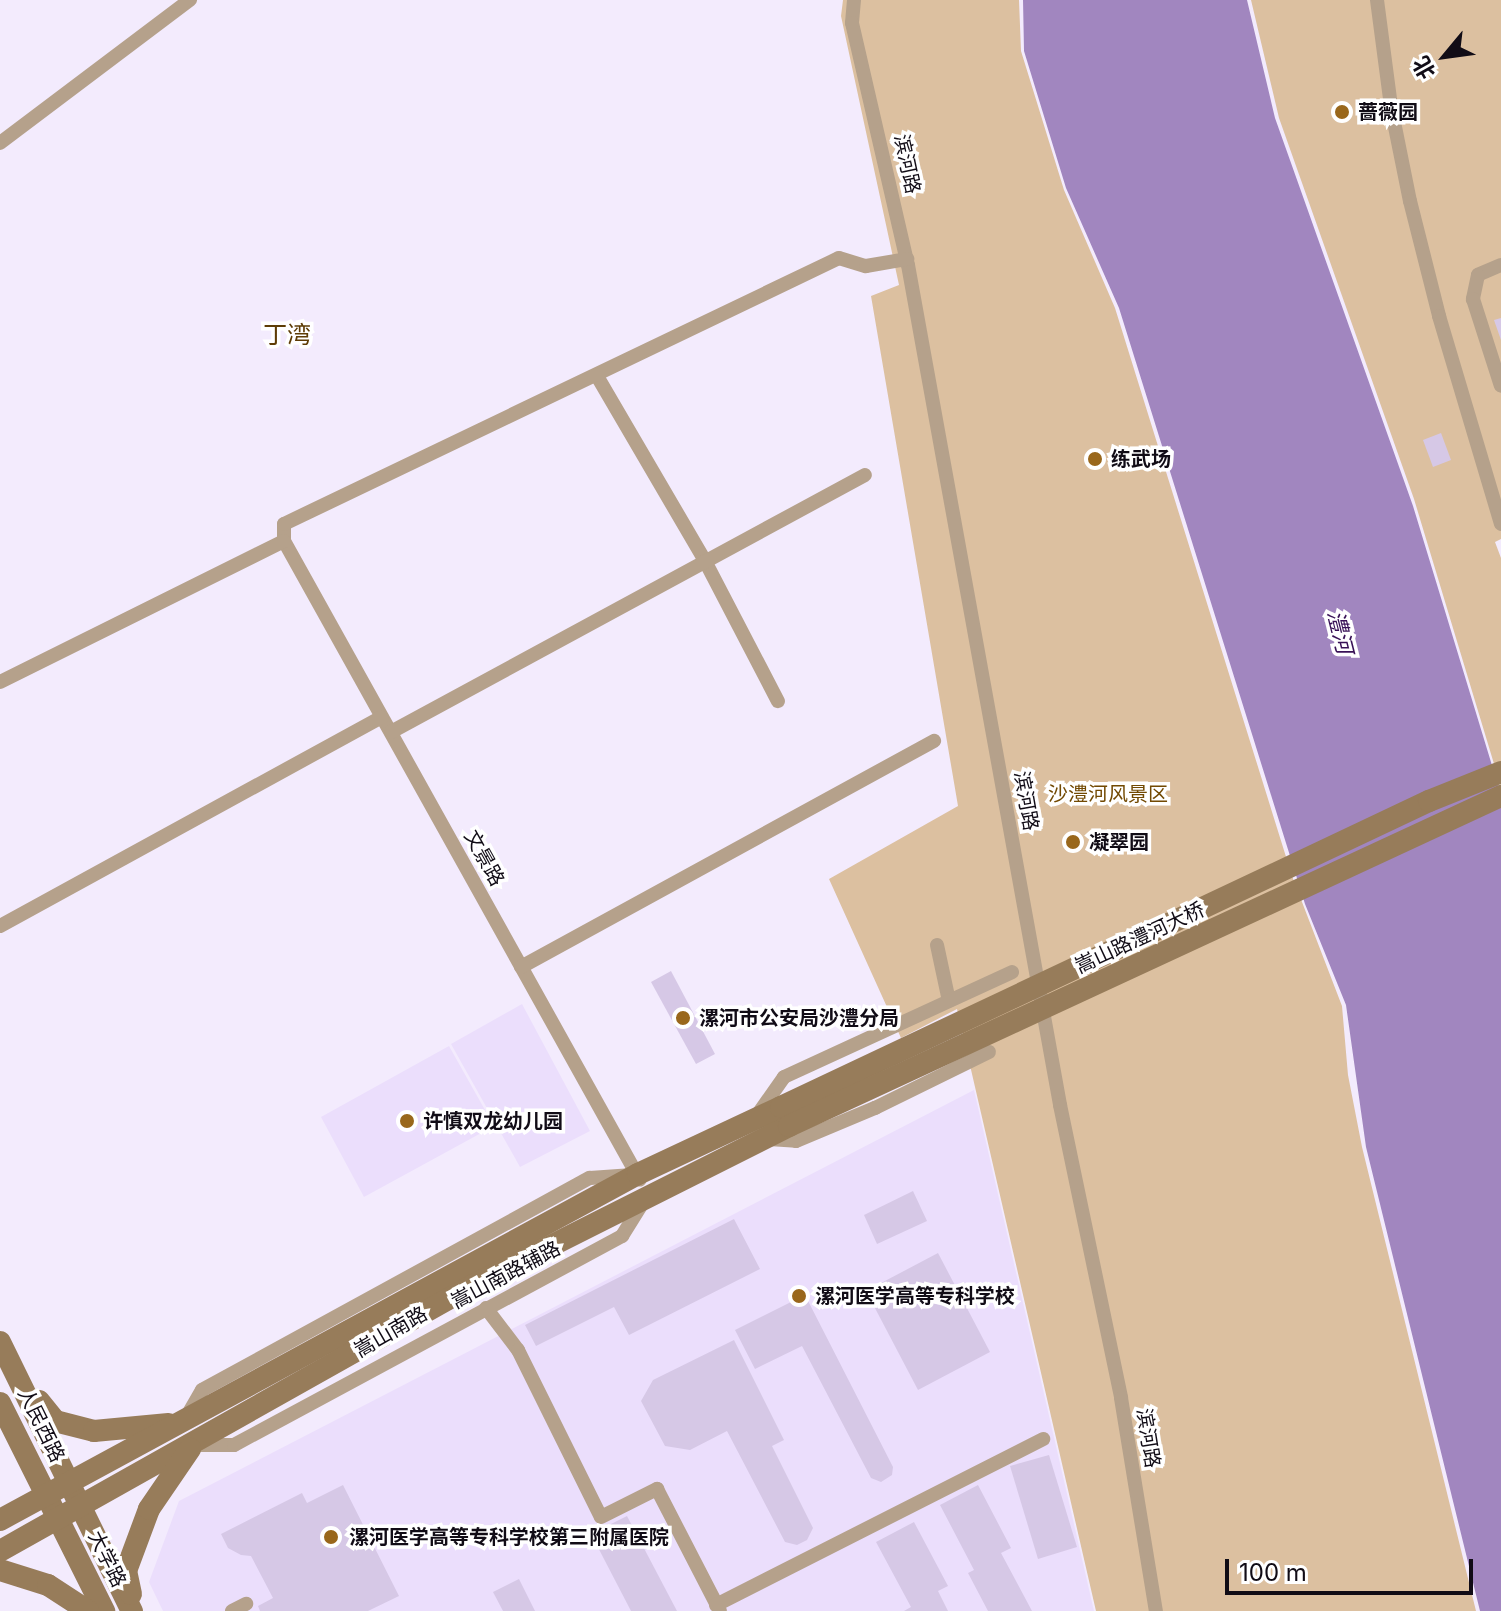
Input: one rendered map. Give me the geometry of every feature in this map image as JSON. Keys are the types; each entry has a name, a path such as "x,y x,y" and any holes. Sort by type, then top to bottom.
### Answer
{"main road":[{"name":"嵩山路澧河大桥","path":"785,1117 1429,801 1501,772"},
{"name":"嵩山路澧河大桥","path":"785,1117 1501,796"},
{"name":"嵩山南路","path":"0,1520 638,1174 785,1117"},
{"name":"嵩山南路","path":"0,1551 473,1285 647,1195 760,1128"},
{"name":"人民西路","path":"0,1342 83,1507"},
{"path":"16,1374 55,1421 94,1431 182,1423"},
{"name":"人民西路","path":"0,1403 58,1521"},
{"path":"133,1611 126,1571 149,1509 193,1445"},
{"name":"大学路","path":"83,1507 133,1611"},
{"name":"大学路","path":"58,1521 104,1611"},
{"path":"0,1570 48,1585 88,1611"}],"street":[{"path":"0,143 190,0"},
{"name":"滨河路","path":"854,0 852,23 907,259 1060,1105 1121,1398 1156,1611"},
{"path":"1377,0 1391,107 1410,201 1439,316 1501,524"},
{"path":"0,682 284,541 284,524 839,258 866,266 907,259"},
{"path":"1501,265 1478,275 1473,299 1501,386"},
{"path":"597,376 705,561 778,701"},
{"path":"391,732 865,475"},
{"name":"文景路","path":"284,541 647,1195"},
{"path":"0,926 382,717"},
{"path":"521,967 934,741"},
{"path":"937,945 949,1001"},
{"path":"989,1052 875,1108 796,1141 760,1128 784,1077 1012,972"},
{"name":"嵩山南路辅路","path":"193,1445 234,1445 622,1236 647,1195"},
{"path":"486,1308 518,1350 601,1517 657,1489 718,1608 1043,1439"},
{"path":"232,1611 246,1604"}],"shaded area":[{"path":"522,1004 590,1131 520,1167 451,1044"},
{"name":"许慎双龙幼儿园","path":"449,1046 494,1126 364,1197 321,1117"},
{"name":"漯河医学高等专科学校","path":"974,1090 1094,1611 163,1611 149,1582 179,1501"}],"green space":[{"name":"沙澧河风景区","path":"843,0 1019,0 1021,51 1064,190 1115,308 1292,876 1342,1006 1348,1075 1362,1147 1476,1611 1096,1611 957,1009 901,1038 829,879 958,806 871,296 899,285 841,16"},
{"path":"1251,0 1501,0 1501,539 1495,542 1501,558 1501,787 1414,499 1279,118"}],"water":[{"name":"澧河","path":"1023,0 1247,0 1275,118 1413,506 1501,795 1501,1611 1480,1611 1366,1147 1346,1005 1305,904 1119,308 1066,188 1024,51"}],"building":[{"path":"1501,318 1501,340 1494,320"},
{"path":"1441,433 1451,460 1433,467 1423,440"},
{"name":"漯河市公安局沙澧分局","path":"671,971 715,1054 696,1064 651,982"},
{"path":"913,1191 927,1221 877,1244 864,1215"},
{"path":"734,1219 760,1269 629,1335 614,1307 536,1346 525,1325"},
{"path":"938,1253 990,1352 918,1390 866,1291"},
{"path":"805,1295 893,1467 892,1475 881,1482 871,1478 802,1346 755,1369 735,1330"},
{"path":"734,1340 784,1440 772,1446 813,1528 807,1540 797,1545 785,1542 727,1431 690,1450 665,1446 641,1401 653,1380"},
{"path":"1049,1455 1077,1547 1038,1559 1010,1466"},
{"path":"343,1485 399,1596 368,1611 260,1611 258,1606 273,1598 251,1556 228,1548 221,1534 302,1493 307,1503"},
{"path":"978,1485 1011,1548 1001,1553 1032,1611 988,1611 968,1573 974,1570 940,1505"},
{"path":"627,1516 677,1611 631,1611 591,1534"},
{"path":"914,1522 948,1586 938,1591 948,1611 904,1611 911,1607 876,1542"},
{"path":"519,1579 535,1611 503,1611 493,1592"}],"place":[{"name":"蔷薇园","path":"1342,112"},
{"name":"练武场","path":"1095,459"},
{"name":"凝翠园","path":"1073,842"},
{"name":"漯河市公安局沙澧分局","path":"683,1018"},
{"name":"许慎双龙幼儿园","path":"407,1121"},
{"name":"漯河医学高等专科学校","path":"799,1296"},
{"name":"漯河医学高等专科学校第三附属医院","path":"331,1537"}],"district":[{"name":"丁湾","path":"287,335"}]}
